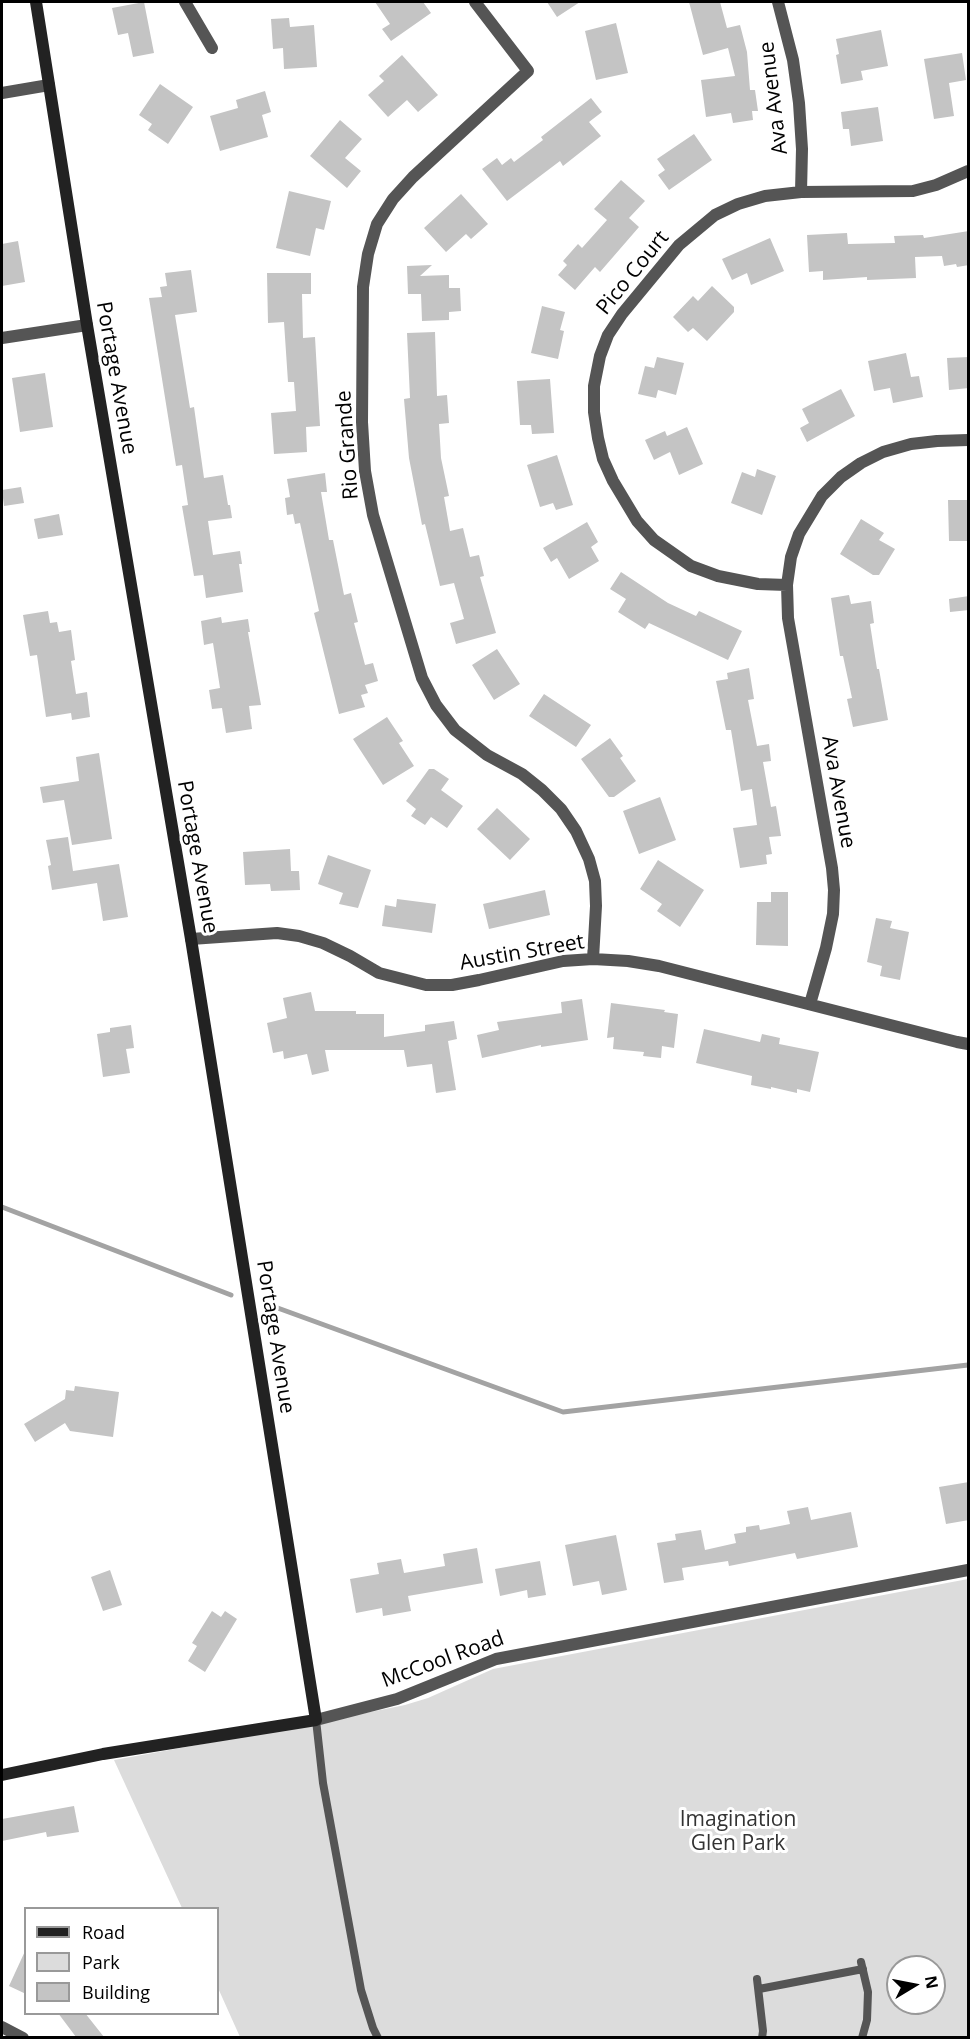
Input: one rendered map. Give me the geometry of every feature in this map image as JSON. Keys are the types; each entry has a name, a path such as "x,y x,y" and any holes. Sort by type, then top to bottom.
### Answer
{"street":[{"name":"Portage Avenue","path":"36,2 87,325 191,939 316,1719"},
{"path":"185,2 212,48"},
{"name":"Rio Grande","path":"475,2 528,71 412,177 393,199 377,224 368,254 363,287 362,422 365,471 373,515 419,667 436,705 456,730 487,755 522,774 555,802 576,831 589,859 595,881 593,959"},
{"name":"Ava Avenue","path":"778,2 793,60 799,103 802,149 801,192"},
{"path":"2,93 49,86"},
{"name":"Pico Court","path":"787,585 758,584 718,576 691,566 654,540 637,521 613,481 603,459 595,420 594,386 600,356 608,335 622,314 679,245 716,215 738,204 765,196 801,192 913,191 936,185 969,171"},
{"path":"2,338 87,325"},
{"name":"Ava Avenue","path":"810,1004 826,948 833,914 834,890 788,618 787,585 791,557 799,534 822,496 841,477 861,463 883,452 911,444 969,440"},
{"name":"Austin Street","path":"191,939 277,933 299,936 332,948 379,973 426,985 452,985 563,961 593,959 628,961 659,966 969,1044"},
{"name":"McCool Road","path":"2,1774 103,1754 316,1719 397,1699 496,1659 969,1570"},
{"path":"2,2027 23,2037"}],"lane":[{"path":"316,1719 323,1783 361,1990 378,2037"},
{"path":"759,1989 862,1965 868,1992 867,2020 862,2037"},
{"path":"758,1979 764,2031 762,2037"}],"green space":[{"name":"Imagination Glen Park","path":"968,1579 968,2037 240,2037 219,1990 219,1907 182,1907 114,1760 405,1705 428,1698 493,1669"}],"building":[{"path":"144,2 154,53 133,57 128,33 118,35 112,8"},
{"path":"375,2 423,2 431,13 391,41 382,29 390,24"},
{"path":"547,2 580,2 557,17"},
{"path":"689,2 720,2 727,28 740,25 747,52 750,90 755,90 758,111 752,111 753,120 733,123 731,113 706,117 701,80 735,76 728,48 703,55"},
{"path":"289,18 290,27 314,25 317,67 284,69 283,48 273,49 271,19"},
{"path":"616,23 628,73 596,80 585,31"},
{"path":"881,30 888,66 861,71 863,80 841,84 836,39"},
{"path":"962,53 966,80 949,83 954,116 934,119 924,59"},
{"path":"402,55 438,95 418,112 407,100 388,117 368,95 384,81 379,76"},
{"path":"160,84 193,107 168,144 148,130 152,124 139,115"},
{"path":"265,91 271,112 262,115 268,137 220,151 210,116 238,108 236,100"},
{"path":"591,98 602,112 589,122 601,136 563,166 560,161 507,201 482,169 497,158 502,165 511,158 514,162 543,140 541,137"},
{"path":"878,107 883,141 851,146 849,129 843,129 841,112"},
{"path":"340,120 362,139 345,158 361,171 347,188 310,156"},
{"path":"694,134 712,160 669,190 658,175 665,170 657,159"},
{"path":"621,180 645,201 629,218 639,227 600,272 595,267 575,290 558,275 567,265 563,261 578,244 582,248 607,220 594,209"},
{"path":"289,191 331,201 324,230 316,228 310,256 276,248"},
{"path":"461,194 488,224 471,239 466,234 446,252 424,228"},
{"path":"969,231 969,265 944,266 942,256 915,257 916,278 867,280 867,277 823,280 823,271 809,272 807,235 847,233 848,244 895,243 894,236 923,235 924,238"},
{"path":"770,238 784,271 751,285 747,273 732,280 722,259"},
{"path":"18,241 25,282 2,286 2,244"},
{"path":"432,265 420,276 449,275 449,288 460,288 461,311 449,312 449,320 422,321 421,294 408,294 407,266"},
{"path":"191,270 197,312 175,315 190,408 194,407 204,478 223,475 232,518 208,521 213,555 240,551 242,564 239,564 243,592 206,598 203,575 194,576 182,506 188,505 182,465 176,466 149,298 162,297 160,287 167,286 165,273"},
{"path":"267,273 311,273 311,294 302,294 303,338 315,337 320,426 306,427 307,452 274,454 271,413 296,411 294,382 288,382 284,322 268,323"},
{"path":"712,286 734,307 734,312 707,341 693,328 688,332 673,317 693,296 698,301"},
{"path":"542,306 565,312 560,330 564,331 558,359 531,353"},
{"path":"435,332 437,396 447,395 449,423 439,424 441,458 449,496 444,497 450,531 463,528 470,557 479,555 484,576 480,577 496,633 456,644 450,623 464,619 454,583 440,586 425,524 422,525 409,458 404,399 410,398 407,333"},
{"path":"906,353 911,377 919,376 923,397 893,403 890,388 874,391 868,361"},
{"path":"657,357 684,363 676,395 658,390 656,398 638,394 645,366 654,368"},
{"path":"969,357 969,388 949,390 947,358"},
{"path":"45,373 53,427 20,432 12,378"},
{"path":"550,379 554,433 532,434 531,425 520,425 517,381"},
{"path":"841,389 855,416 807,442 800,428 809,423 802,409"},
{"path":"687,427 703,464 679,475 670,452 654,460 645,440 665,431 667,436"},
{"path":"557,455 573,505 556,510 553,503 540,507 527,465"},
{"path":"757,469 776,476 762,515 731,503 742,472 755,477"},
{"path":"325,473 327,492 321,492 329,540 333,540 344,595 351,593 358,622 354,623 365,665 373,663 378,681 365,685 368,693 361,695 365,707 339,714 314,613 319,611 300,523 295,524 293,514 287,515 285,498 290,497 287,479"},
{"path":"21,487 24,503 4,506 2,490"},
{"path":"948,500 969,500 969,541 949,541"},
{"path":"59,514 63,535 38,539 34,519"},
{"path":"861,519 884,533 879,540 895,549 879,575 873,575 840,554"},
{"path":"587,522 598,542 591,547 599,561 569,579 557,558 551,562 543,548"},
{"path":"621,572 668,603 696,616 699,611 742,631 728,660 649,623 645,629 618,612 626,599 610,589"},
{"path":"849,595 851,604 871,601 874,623 870,624 888,720 853,727 847,699 852,698 843,656 840,656 831,598"},
{"path":"969,596 969,610 950,612 949,599"},
{"path":"48,611 50,623 57,622 59,632 71,630 75,660 71,661 76,694 87,692 90,717 72,720 71,713 46,717 37,655 30,656 23,615"},
{"path":"221,617 222,623 248,619 250,632 248,632 261,705 249,706 252,729 226,733 222,708 212,709 209,690 220,688 213,643 204,645 201,621"},
{"path":"497,649 520,684 494,700 472,665"},
{"path":"749,668 754,699 748,700 757,746 769,744 771,761 763,762 771,807 776,806 781,836 769,837 772,854 766,855 767,864 740,868 733,828 757,825 752,789 741,791 731,730 726,730 716,681 728,679 727,673"},
{"path":"544,694 591,725 576,747 529,716"},
{"path":"387,717 403,741 399,743 414,766 383,785 353,739"},
{"path":"610,738 623,756 620,758 636,781 614,797 609,797 581,759"},
{"path":"99,753 112,839 72,845 64,800 43,803 40,787 79,781 76,757"},
{"path":"429,769 434,769 449,779 441,790 463,806 447,828 431,817 425,825 411,816 416,809 406,801"},
{"path":"660,797 676,840 639,854 623,811"},
{"path":"497,808 530,839 510,860 477,829"},
{"path":"68,837 73,871 119,864 128,917 103,921 97,883 52,890 48,866 51,865 46,840"},
{"path":"290,849 291,871 299,871 300,890 271,891 270,884 245,885 243,852"},
{"path":"328,855 371,870 358,908 339,904 343,893 318,884"},
{"path":"658,860 704,890 680,927 657,911 662,904 640,889"},
{"path":"545,890 550,915 489,929 483,904"},
{"path":"771,892 788,892 788,946 756,945 757,902 771,902"},
{"path":"397,899 436,904 432,933 382,926 385,905 396,907"},
{"path":"876,918 892,921 890,928 909,932 900,980 880,976 882,966 867,962"},
{"path":"311,992 315,1011 384,1014 384,1037 425,1031 425,1025 454,1021 457,1039 448,1041 456,1090 436,1093 432,1064 407,1067 404,1050 325,1050 329,1071 312,1075 307,1054 284,1059 283,1051 273,1053 267,1023 287,1018 283,998"},
{"path":"582,999 588,1040 541,1047 541,1045 482,1058 477,1035 499,1030 497,1022 562,1013 561,1002"},
{"path":"611,1003 665,1010 664,1012 678,1014 674,1048 662,1046 661,1058 643,1056 644,1052 613,1049 614,1037 607,1038"},
{"path":"131,1025 134,1048 126,1049 130,1073 103,1077 97,1034 110,1032 110,1028"},
{"path":"704,1029 760,1042 762,1034 780,1038 779,1044 819,1052 810,1092 797,1089 797,1093 751,1085 752,1076 696,1063"},
{"path":"75,1386 119,1392 113,1437 70,1431 65,1423 35,1442 24,1424 65,1399 66,1390 74,1391"},
{"path":"969,1482 969,1520 946,1524 939,1487"},
{"path":"808,1507 811,1520 851,1512 858,1547 797,1559 795,1553 729,1566 728,1561 682,1568 684,1580 664,1583 657,1543 676,1540 675,1534 701,1530 705,1550 736,1543 734,1534 746,1532 746,1527 759,1525 760,1530 790,1524 787,1511"},
{"path":"616,1535 627,1590 602,1595 599,1581 573,1586 565,1545"},
{"path":"477,1548 483,1583 408,1596 411,1611 383,1616 382,1608 356,1613 350,1579 379,1574 377,1563 401,1559 404,1573 445,1566 443,1554"},
{"path":"540,1561 546,1595 528,1598 527,1590 500,1596 495,1569"},
{"path":"110,1570 122,1605 103,1611 91,1577"},
{"path":"212,1611 221,1617 225,1611 237,1619 205,1672 188,1661 197,1646 192,1643"},
{"path":"74,1806 79,1832 47,1837 46,1832 2,1841 2,1819"},
{"path":"24,1953 24,1993 9,1986"},
{"path":"60,2015 87,2015 104,2037 76,2037"}],"waterway":[{"path":"2,1207 231,1295"},
{"path":"264,1303 563,1412 968,1365"}]}
